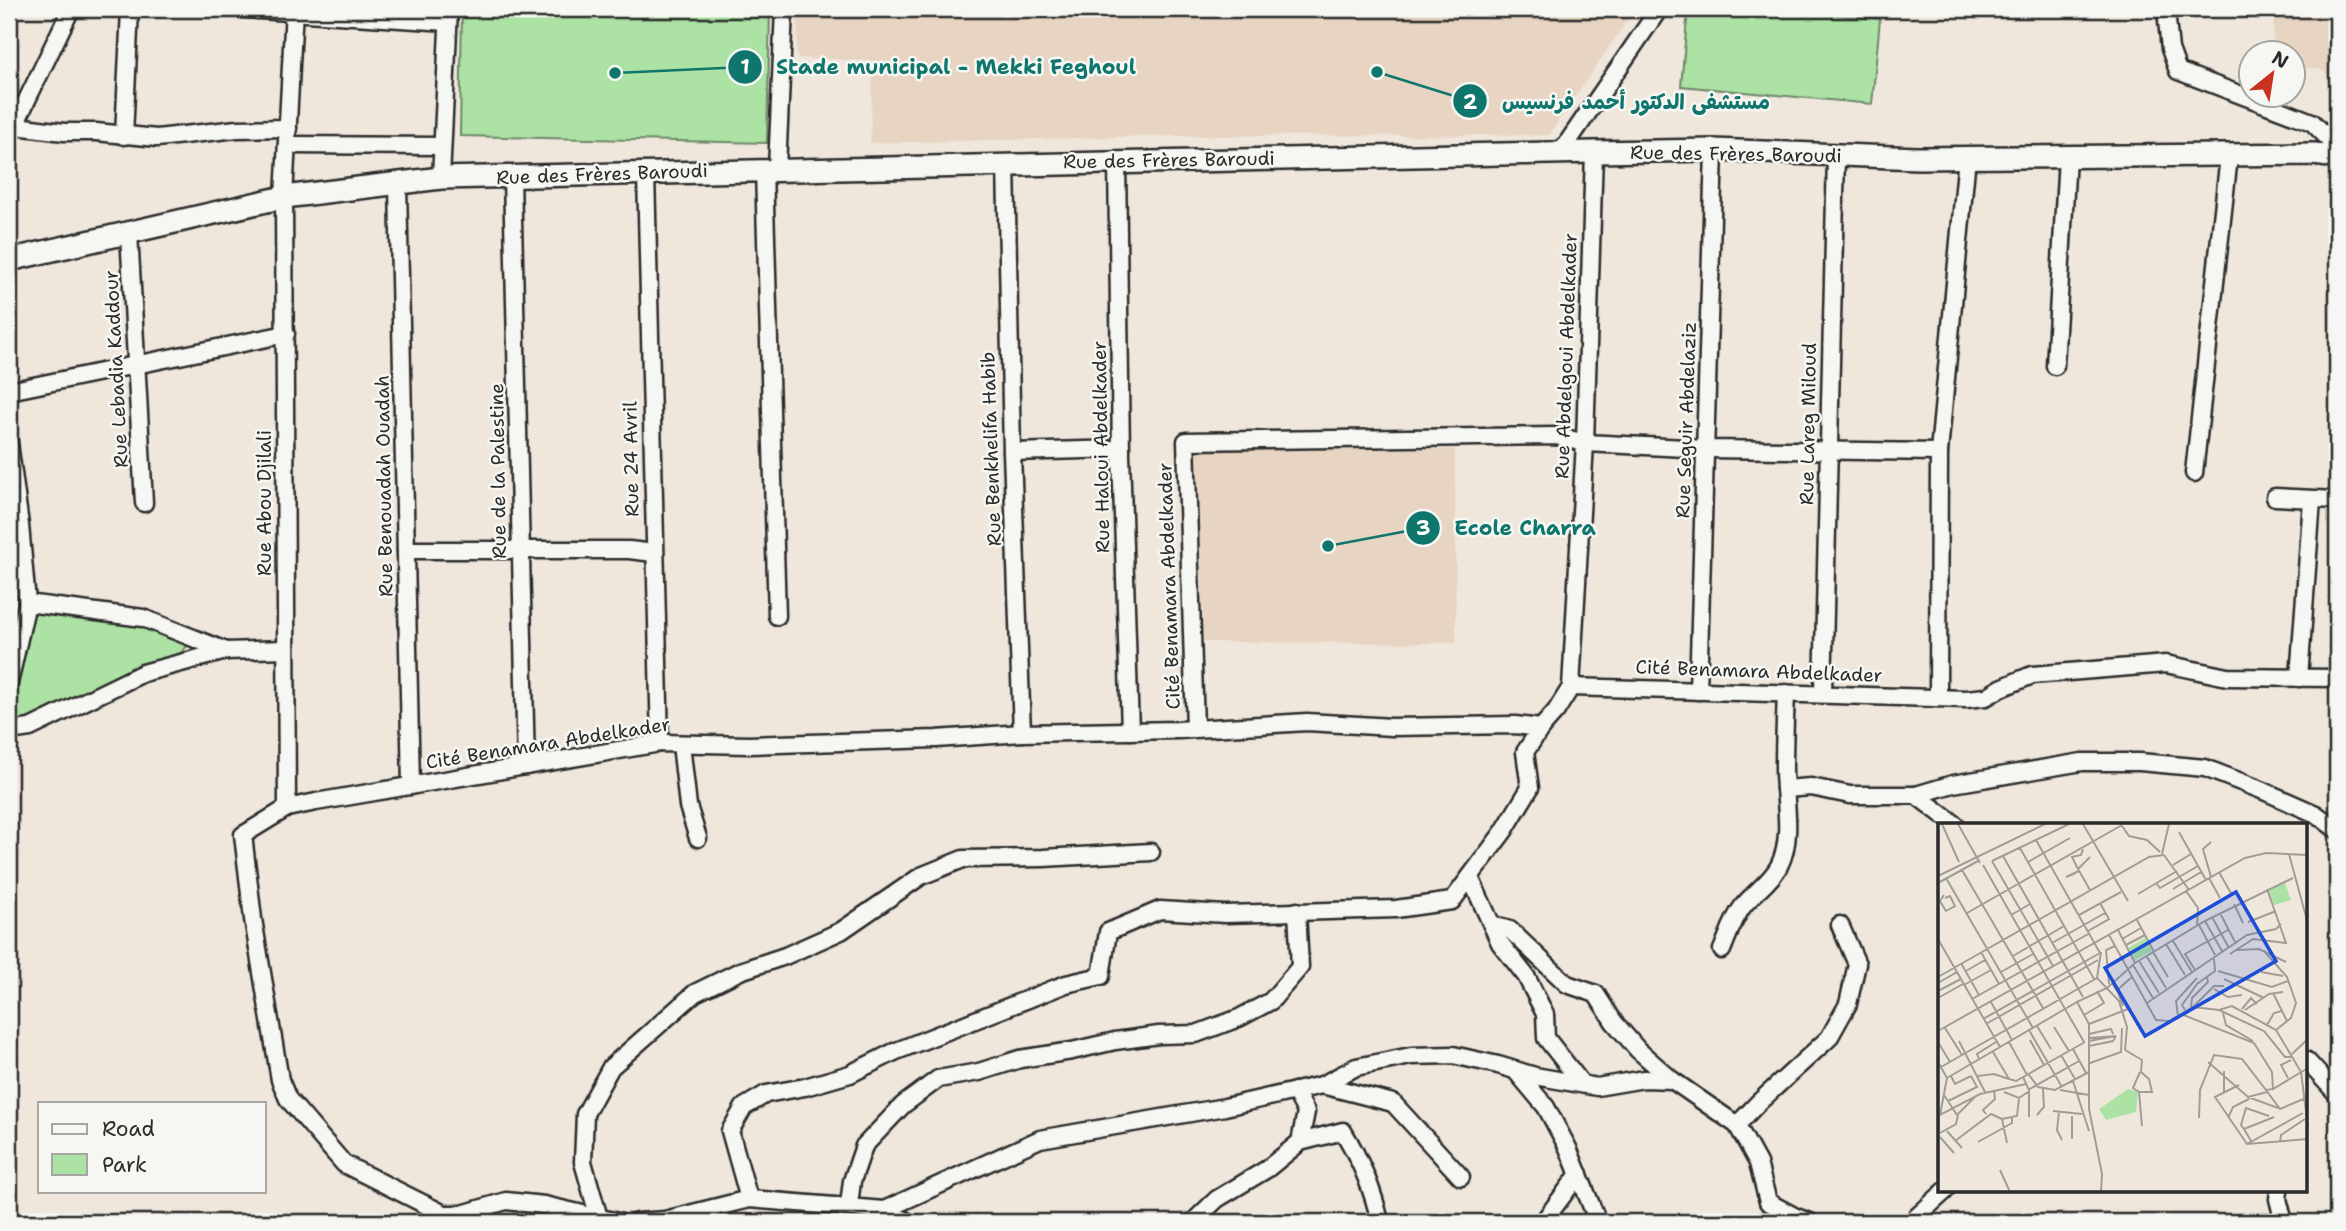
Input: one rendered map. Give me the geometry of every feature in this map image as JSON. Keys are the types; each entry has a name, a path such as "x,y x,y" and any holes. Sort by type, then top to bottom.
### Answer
{"street":[{"path":"71,9 12,131 96,132 157,138 237,129 288,128"},
{"path":"124,136 130,9"},
{"path":"243,9 448,15 441,178"},
{"path":"777,615 770,169 784,9"},
{"path":"1561,152 1659,9"},
{"name":"Rue Abou Djilali","path":"287,808 284,197 294,11"},
{"path":"2166,11 2170,49 2179,71 2312,122 2337,147"},
{"path":"287,145 442,146"},
{"name":"Rue des Frères Baroudi","path":"9,260 284,197 441,178 1117,161 1714,150 1836,156 2314,154 2337,157"},
{"name":"Rue Seguir Abdelaziz","path":"1698,691 1714,150"},
{"name":"Rue Abdelgoui Abdelkader","path":"1572,687 1585,443 1594,152"},
{"name":"Rue Lareg Miloud","path":"1823,694 1836,156"},
{"path":"2194,473 2229,156"},
{"path":"1938,697 1940,452 1967,157"},
{"path":"2055,366 2067,157"},
{"name":"Rue Haloui Abdelkader","path":"1117,161 1121,449 1130,731"},
{"name":"Rue Benkhelifa Habib","path":"1006,164 1022,733"},
{"name":"Rue 24 Avril","path":"646,173 660,743"},
{"name":"Rue de la Palestine","path":"512,177 526,766"},
{"name":"Rue Benouadah Ouadah","path":"398,185 411,786"},
{"name":"Rue Lebadia Kaddour","path":"129,233 144,503"},
{"path":"9,391 286,334"},
{"name":"Cité Benamara Abdelkader","path":"1195,728 1186,441 1557,436 1585,443 1706,449 1940,452"},
{"path":"9,443 14,524 27,603 9,683"},
{"path":"1012,452 1121,449"},
{"path":"2276,497 2337,500"},
{"path":"2299,678 2312,500"},
{"path":"406,550 654,553"},
{"path":"27,603 142,618 226,651"},
{"path":"9,731 30,728 143,673 226,651 285,649"},
{"name":"Cité Benamara Abdelkader","path":"1572,687 1966,699 1986,697 2032,675 2166,664 2227,677 2337,678"},
{"path":"749,1199 730,1131 744,1107 766,1094 805,1087 850,1074 894,1052 1066,984 1101,976 1108,932 1160,910 1225,914 1396,909 1452,901 1504,831 1530,788 1525,752 1572,687"},
{"path":"1722,950 1745,903 1763,888 1780,865 1785,843 1787,807 1786,693"},
{"name":"Cité Benamara Abdelkader","path":"287,808 660,743 749,745 936,739 1307,722 1391,727 1515,725 1541,728"},
{"path":"681,744 688,806 698,838"},
{"path":"1785,789 1811,787 1850,795 1916,795 1953,784 2082,762 2140,762 2205,768 2316,814 2337,830"},
{"path":"1916,795 1953,823"},
{"path":"287,808 243,835 253,919 280,1080 288,1099 344,1164 444,1213 462,1214 506,1201 544,1205 618,1222"},
{"path":"599,1218 583,1163 585,1114 611,1067 695,993 740,971 785,956 841,931 921,876 962,859 1151,852"},
{"path":"1470,877 1500,943 1526,976 1545,1014 1546,1038 1582,1084"},
{"path":"849,1205 852,1181 864,1146 904,1105 938,1079 979,1072 1020,1059 1115,1041 1159,1035 1196,1034 1239,1018 1271,1001 1300,967 1297,911"},
{"path":"1492,925 1510,930 1567,984 1596,994 1614,1022 1638,1050 1671,1080 1737,1125 1758,1163 1768,1202 1810,1222"},
{"path":"1737,1125 1829,1038 1848,1004 1857,964 1840,925"},
{"path":"884,1210 1040,1139 1225,1107 1321,1085 1356,1067 1410,1056 1453,1055 1535,1076 1597,1087 1644,1079 1671,1080"},
{"path":"2308,1062 2337,1094"},
{"path":"1515,1070 1546,1107 1580,1174 1598,1222"},
{"path":"1321,1085 1393,1102 1461,1177"},
{"path":"1296,1091 1306,1112 1300,1142"},
{"path":"1193,1222 1217,1199 1267,1169 1300,1142 1343,1131 1362,1163 1380,1222"},
{"path":"1542,1222 1580,1174"},
{"path":"1911,1222 1944,1192"},
{"path":"2279,1192 2284,1222"},
{"path":"637,1222 666,1221 749,1199 849,1205 884,1210 908,1222"}],"shaded area":[{"path":"798,9 1635,9 1549,135 1161,136 870,143 873,61 797,58"},
{"path":"2274,9 2337,9 2337,83 2322,70 2308,68 2308,38 2273,38"},
{"path":"1455,449 1456,643 1204,642 1197,450"}],"green space":[{"path":"462,9 770,9 767,143 460,136"},
{"path":"1688,9 1778,9 1880,19 1872,104 1681,86"},
{"path":"32,608 143,624 190,643 177,657 35,718 9,723"}],"place":[{"name":"مستشفى الدكتور أحمد فرنسيس","path":"1377,72"},
{"name":"Stade municipal - Mekki Feghoul","path":"615,73"},
{"name":"Ecole Charra","path":"1328,546"}]}
